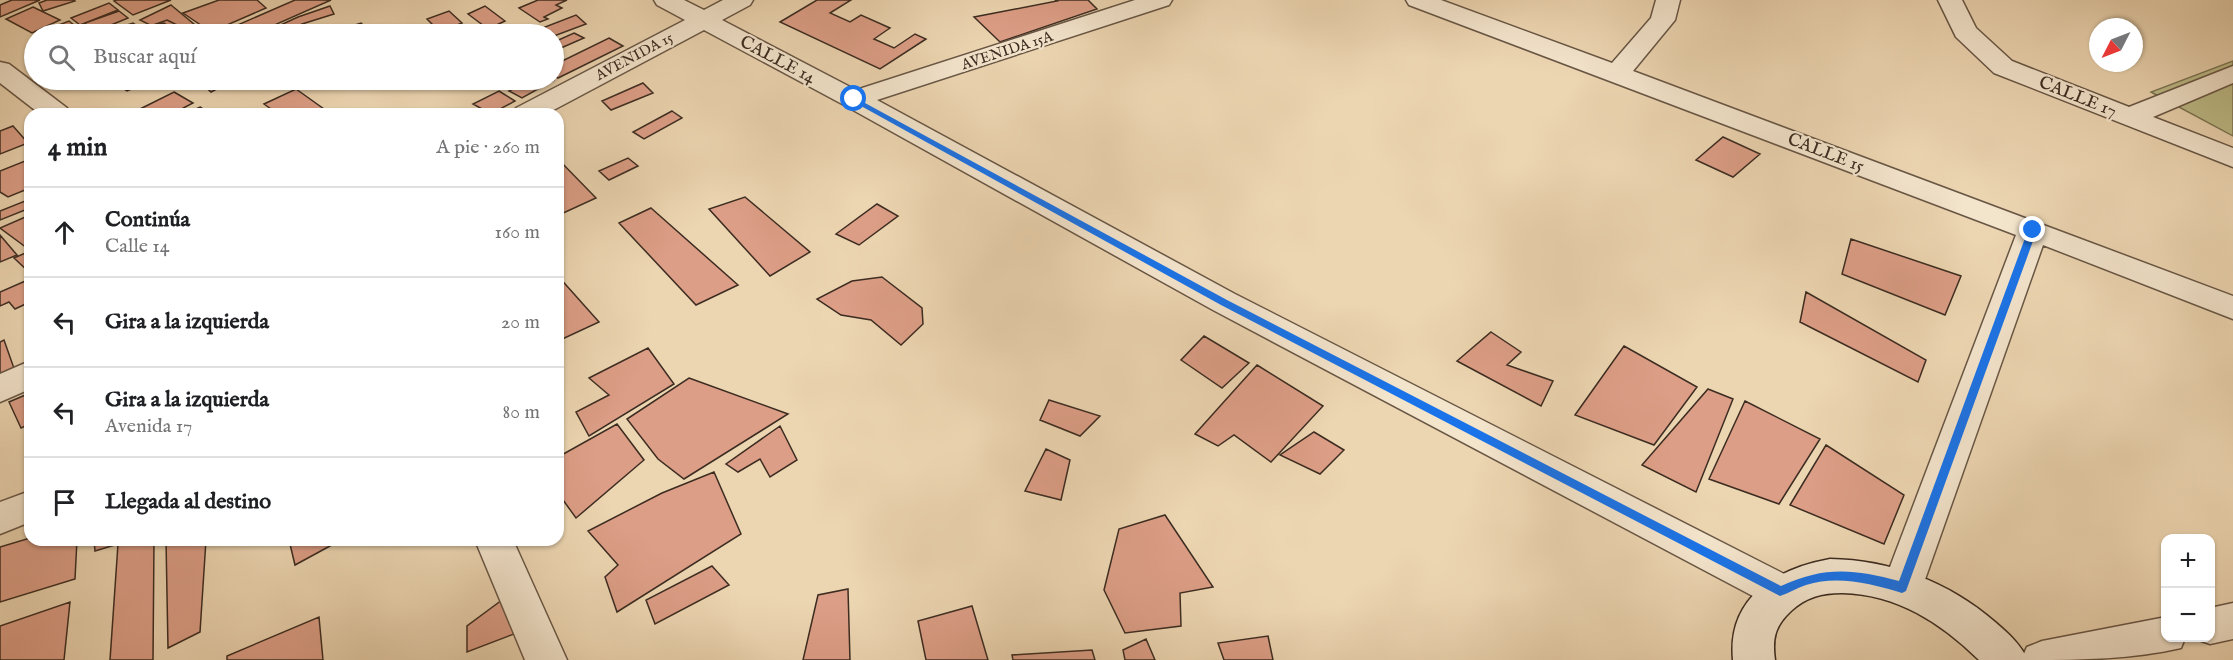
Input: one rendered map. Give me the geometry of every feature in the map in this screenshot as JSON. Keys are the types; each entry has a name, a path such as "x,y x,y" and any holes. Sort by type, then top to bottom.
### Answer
{"street":[{"name":"CALLE 14","path":"666,0 854,99 1224,302 1780,591"},
{"name":"AVENIDA 15","path":"537,108 741,0"},
{"name":"AVENIDA 15A","path":"854,99 1160,0"},
{"name":"CALLE 15","path":"1418,0 2033,230 2233,308"},
{"path":"1617,74 1663,20 1668,0"},
{"name":"CALLE 17","path":"1950,0 1965,32 2003,67 2233,158"},
{"path":"0,70 24,89"},
{"path":"2128,117 2233,74"},
{"path":"26,90 49,108"},
{"path":"1902,588 2033,230"},
{"path":"0,389 24,377"},
{"path":"0,518 24,508"},
{"path":"497,546 546,660"},
{"path":"1754,660 1759,619 1780,591 1805,580 1833,575 1867,578 1902,588 1942,606 1981,633 2007,660"},
{"path":"2215,625 2233,621"},
{"path":"2042,660 2161,636"}],"shaded area":[{"path":"2233,61 2233,136 2151,92"}],"building":[{"path":"12,0 40,0 0,17 0,5"},
{"path":"47,0 75,1 43,11 39,3"},
{"path":"171,0 133,15 114,1"},
{"path":"219,0 257,0 266,8 229,24 199,24 183,13"},
{"path":"295,0 331,0 277,24 240,24"},
{"path":"538,0 567,0 556,5 562,8 544,17 548,19 540,22 519,8"},
{"path":"817,0 851,0 830,13 850,22 861,15 890,28 874,39 894,48 915,34 926,39 880,69 780,22"},
{"path":"1055,0 1088,0 1097,9 1000,42 974,17 1057,1"},
{"path":"109,3 118,10 83,24 71,18"},
{"path":"171,5 194,24 148,24 140,20"},
{"path":"330,6 334,14 302,24 283,24"},
{"path":"485,6 505,21 499,24 481,24 468,14"},
{"path":"33,7 60,20 51,24 24,24 24,29 6,19"},
{"path":"119,11 128,18 113,24 85,23"},
{"path":"449,11 462,23 432,24 427,19"},
{"path":"576,15 586,24 564,32 564,24 553,24"},
{"path":"167,20 175,24 156,24"},
{"path":"574,33 584,38 564,47 564,38"},
{"path":"609,38 623,46 564,75 564,60"},
{"path":"643,83 653,93 611,110 602,101"},
{"path":"297,90 323,108 270,108 264,104"},
{"path":"511,90 536,90 522,98 509,91"},
{"path":"499,91 515,101 502,108 480,108 473,104"},
{"path":"174,92 193,103 183,108 142,108"},
{"path":"672,111 682,118 644,139 633,132"},
{"path":"13,126 24,138 24,145 0,154 0,131"},
{"path":"1723,137 1760,154 1733,177 1696,160"},
{"path":"628,158 638,166 609,180 599,171"},
{"path":"24,161 24,190 8,197 0,192 0,171"},
{"path":"564,165 596,198 564,213"},
{"path":"745,197 810,252 770,276 709,209"},
{"path":"24,201 24,210 0,220 0,211"},
{"path":"877,204 898,216 859,245 836,234"},
{"path":"651,208 738,285 696,305 619,223"},
{"path":"24,218 24,246 0,228"},
{"path":"0,235 17,255 0,262"},
{"path":"1851,239 1961,276 1945,315 1842,274"},
{"path":"24,254 24,267 14,258"},
{"path":"882,277 922,308 923,324 901,345 871,320 841,315 817,299 852,281"},
{"path":"24,282 24,305 15,309 9,302 0,306 0,292"},
{"path":"564,283 599,322 564,338"},
{"path":"1806,292 1926,360 1918,382 1800,322"},
{"path":"1491,332 1521,352 1507,365 1553,381 1541,406 1457,361"},
{"path":"1204,336 1249,363 1222,388 1181,360"},
{"path":"4,340 16,374 0,381 0,342"},
{"path":"1624,346 1697,387 1654,445 1575,415"},
{"path":"648,348 674,384 589,436 576,412 609,395 589,378"},
{"path":"1257,365 1323,406 1271,462 1234,435 1218,446 1195,434"},
{"path":"689,378 788,414 684,479 658,459 627,419"},
{"path":"1708,389 1733,399 1696,492 1642,465"},
{"path":"24,396 24,427 21,428 9,402"},
{"path":"1049,400 1100,416 1080,436 1040,420"},
{"path":"1745,401 1820,439 1779,504 1709,479"},
{"path":"617,424 644,460 576,518 564,501 564,454"},
{"path":"780,426 797,460 770,477 760,459 738,472 726,464"},
{"path":"1314,432 1344,450 1320,474 1280,455"},
{"path":"1826,445 1904,495 1884,544 1790,505"},
{"path":"1046,449 1070,460 1061,500 1025,491"},
{"path":"714,472 741,534 617,612 605,577 618,565 588,531 662,493"},
{"path":"1165,515 1213,587 1180,593 1181,626 1125,633 1104,590 1119,529"},
{"path":"24,540 24,546 77,546 75,579 0,602 0,547"},
{"path":"95,546 111,546 95,551"},
{"path":"118,546 154,546 153,660 110,660"},
{"path":"166,546 206,546 200,632 168,648"},
{"path":"290,546 330,546 295,565"},
{"path":"712,566 729,585 655,624 646,600"},
{"path":"848,589 850,660 803,660 818,595"},
{"path":"506,597 527,629 467,652 467,626"},
{"path":"70,602 64,660 0,660 0,626"},
{"path":"972,606 988,660 926,660 918,621"},
{"path":"319,617 323,660 227,660 227,656"},
{"path":"1268,636 1273,660 1224,660 1218,643"},
{"path":"1146,639 1155,660 1125,660 1123,650"},
{"path":"1092,650 1095,660 1013,660 1012,655"}],"route":[{"path":"854,99 1224,302 1780,591 1805,580 1833,575 1867,578 1902,588 2033,230"}]}
